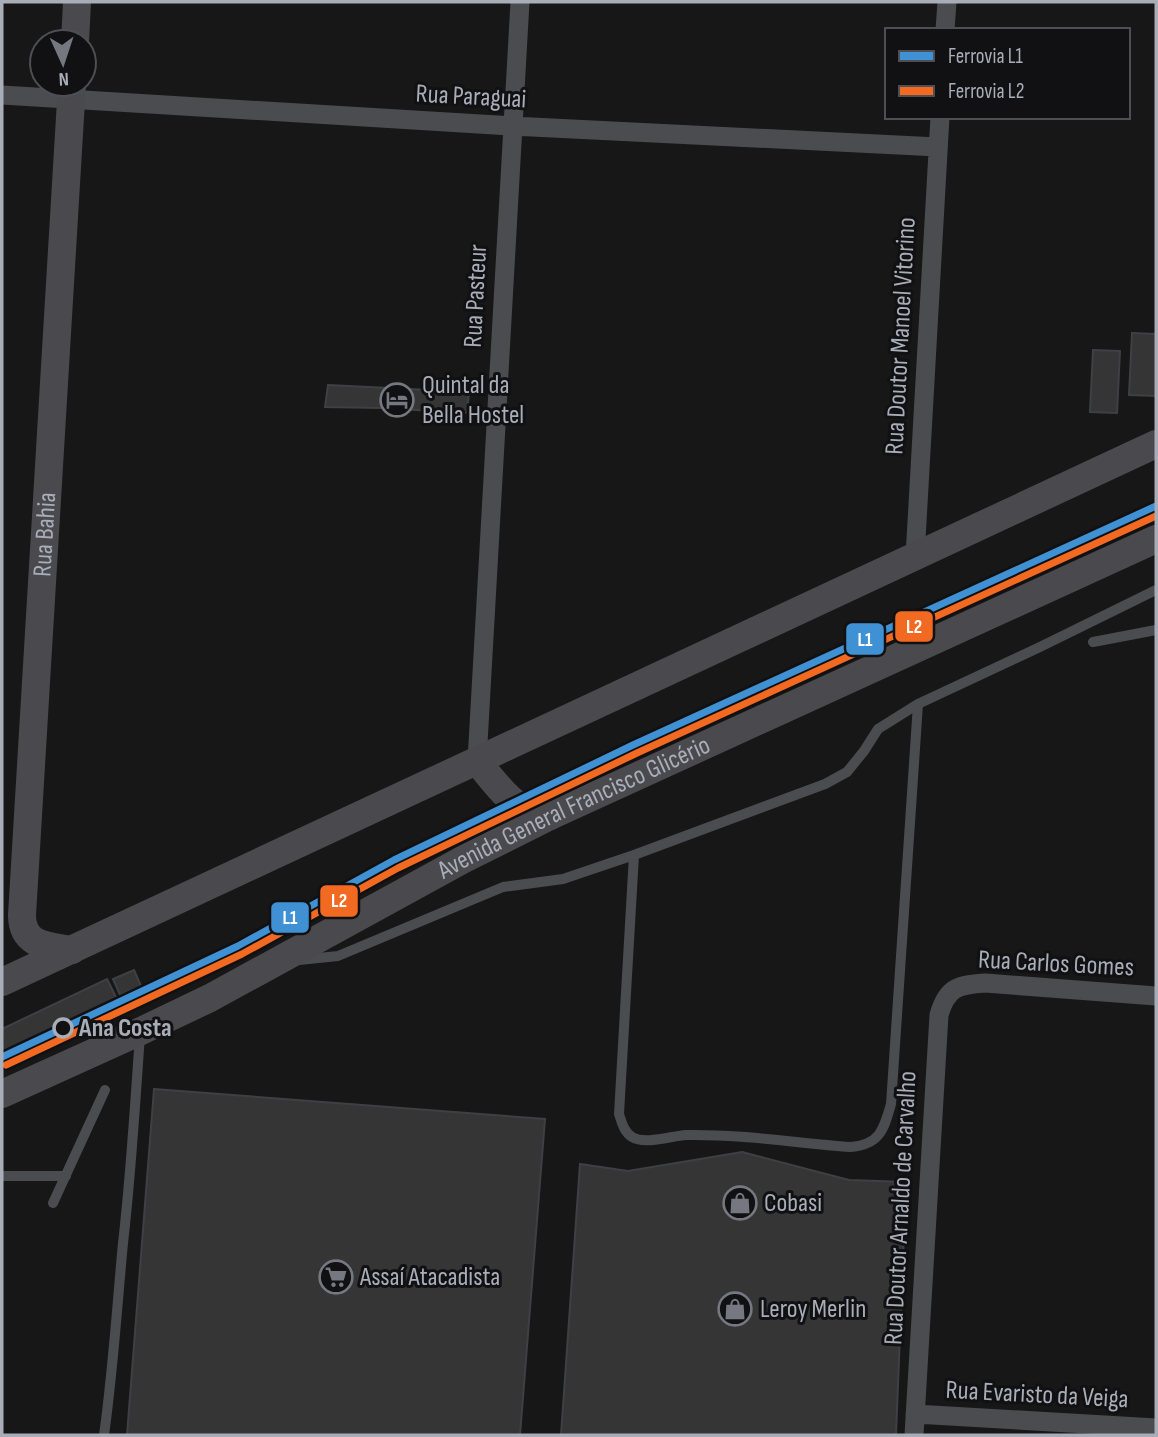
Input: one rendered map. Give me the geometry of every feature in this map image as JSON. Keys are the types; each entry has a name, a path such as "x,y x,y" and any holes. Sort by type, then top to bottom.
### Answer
{"main road":[{"path":"76,28 78,2"},
{"name":"Rua Bahia","path":"72,98 22,925 31,939 38,943 72,950"},
{"path":"2,982 1156,444"},
{"name":"Avenida General Francisco Glicério","path":"2,1094 141,1031 275,963 464,859 551,816 1156,539"},
{"path":"477,761 504,792 526,811 551,816"}],"street":[{"name":"Rua Pasteur","path":"477,761 520,2"},
{"path":"945,28 947,2"},
{"name":"Rua Paraguai","path":"2,95 28,94"},
{"name":"Rua Paraguai","path":"98,94 512,126 938,147"},
{"name":"Rua Doutor Manoel Vitorino","path":"915,557 940,119"},
{"name":"Rua Carlos Gomes","path":"954,988 985,983 1156,996"},
{"name":"Rua Doutor Arnaldo de Carvalho","path":"914,1435 939,1015 943,1000 954,988"},
{"name":"Rua Evaristo da Veiga","path":"915,1414 1156,1428"}],"lane":[{"path":"275,963 338,956 503,887 563,879 825,785 847,772 878,729 918,704 1156,590"},
{"path":"1093,642 1156,630"},
{"path":"634,855 620,1114 624,1130 633,1138 646,1141 685,1135 769,1139 831,1146 863,1146 874,1141 885,1126 891,1104 918,704"},
{"path":"104,1435 129,1204 141,1031"},
{"path":"53,1203 105,1090"},
{"path":"2,1176 66,1176"}],"building":[{"path":"1132,333 1156,334 1156,396 1129,395"},
{"path":"1093,350 1120,351 1117,413 1090,412"},
{"name":"Quintal da Bella Hostel","path":"328,385 469,392 467,413 325,407"},
{"path":"134,970 141,986 120,995 113,979"},
{"name":"Ana Costa","path":"107,979 117,999 2,1053 2,1029"},
{"name":"Assaí Atacadista","path":"154,1089 545,1119 520,1435 127,1435"},
{"name":"Leroy Merlin","path":"742,1152 849,1180 906,1182 896,1435 561,1435 580,1164 628,1171"}],"rail line":[{"name":"L1","path":"2,1057 238,946 394,860 633,745 1156,506"},
{"name":"L2","path":"6,1065 242,954 398,868 637,753 1156,516"}],"place":[{"name":"Quintal da Bella Hostel","path":"397,400"},
{"name":"Ana Costa","path":"63,1028"},
{"name":"Cobasi","path":"740,1203"},
{"name":"Assaí Atacadista","path":"336,1277"},
{"name":"Leroy Merlin","path":"735,1309"}]}
